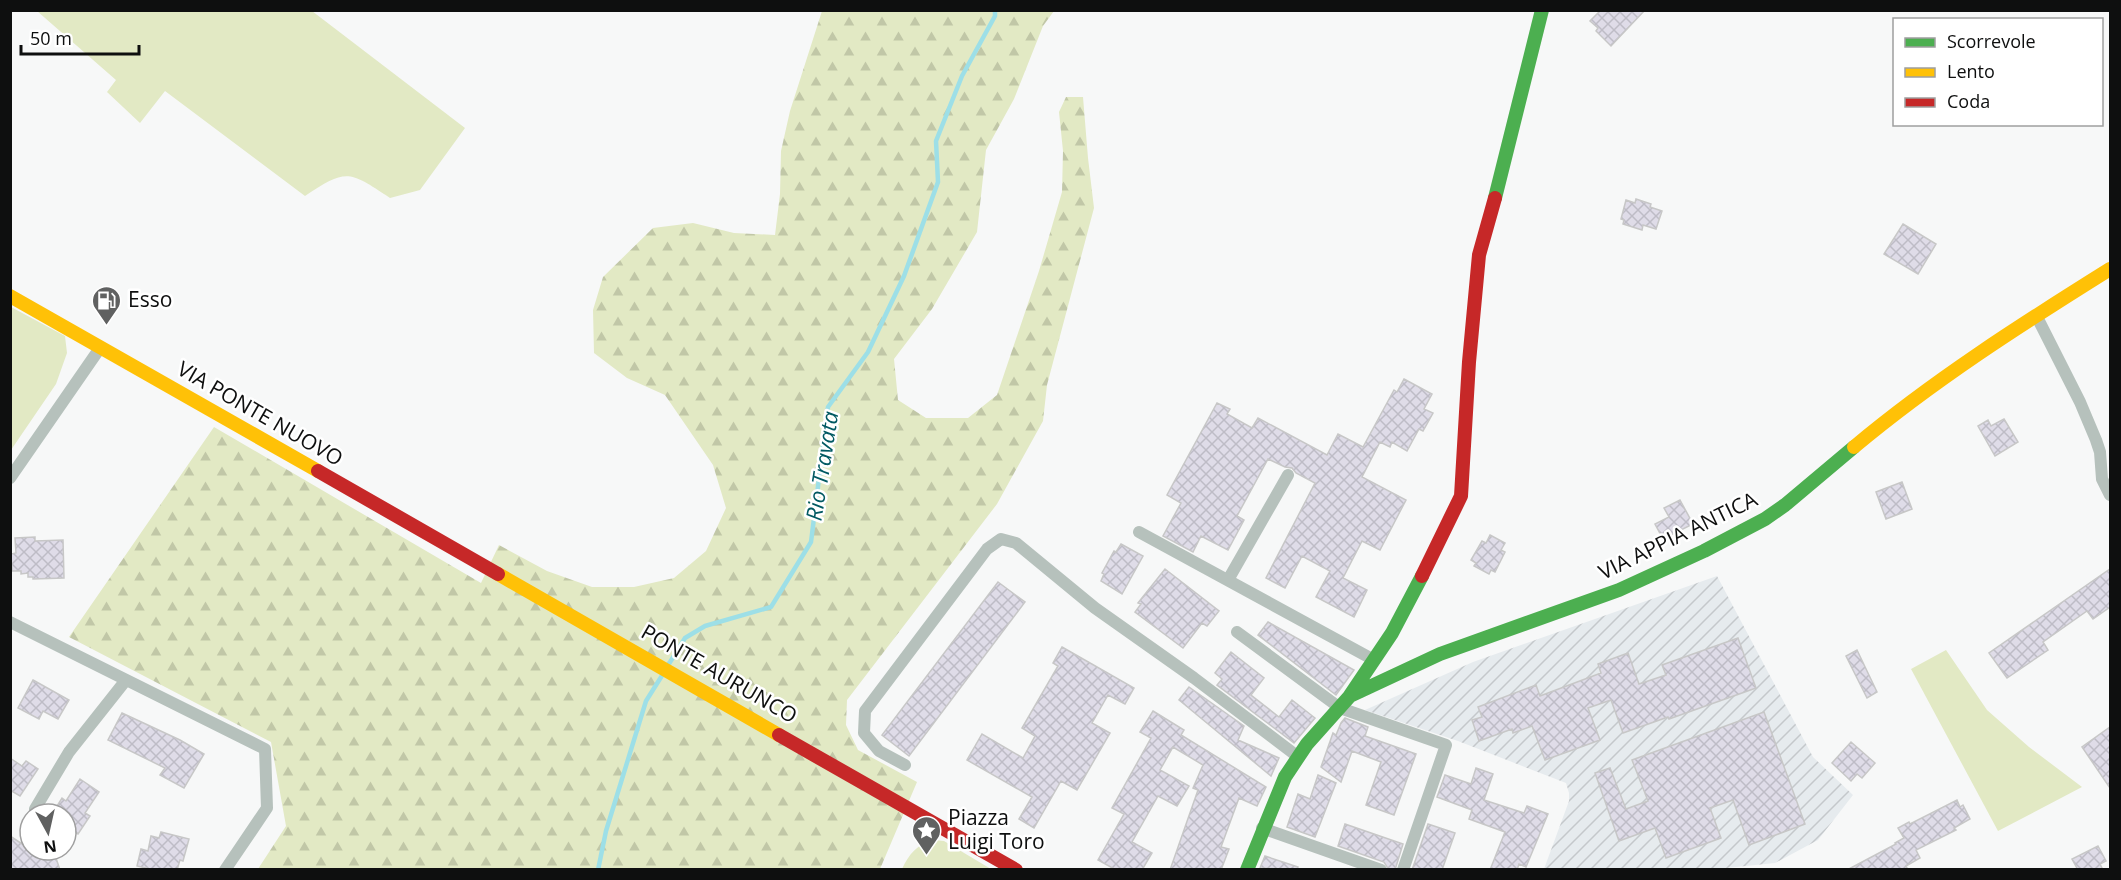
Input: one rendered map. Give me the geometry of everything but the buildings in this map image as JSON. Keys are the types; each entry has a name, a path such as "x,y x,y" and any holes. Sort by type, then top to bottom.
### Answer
{"street":[{"path":"1344,702 1392,633 1446,530 1461,496 1469,362 1479,255 1510,142 1542,10"},
{"name":"VIA APPIA ANTICA","path":"1247,870 1262,828 1285,777 1318,730 1344,702 1440,654 1619,590 1744,531 1785,504 1903,407 2036,315 2110,269"},
{"name":"VIA PONTE NUOVO","path":"10,296 490,567"},
{"path":"2036,315 2080,402 2092,431 2100,452 2102,479 2110,495"},
{"path":"10,478 100,348"},
{"path":"1228,580 1288,475"},
{"path":"1139,532 1374,660"},
{"path":"905,765 879,751 864,733 865,711 987,549 1000,538 1016,543 1095,608 1298,756"},
{"name":"PONTE AURUNCO","path":"490,567 1016,870"},
{"path":"10,622 265,749 267,808 225,870"},
{"path":"1238,632 1344,702 1446,745 1403,870"},
{"path":"39,802 69,752 126,680"},
{"path":"1262,828 1381,870"}],"shaded area":[{"path":"1717,576 1813,757 1853,795 1818,840 1775,863 1707,870 1544,869 1569,801 1566,783 1458,741 1365,710 1473,662"}],"green space":[{"path":"37,11 312,11 465,128 420,190 390,198 365,182 348,176 330,181 305,196 165,91 140,123 107,92 116,80"},
{"path":"822,11 1054,11 1043,26 1014,99 986,150 977,232 932,309 894,359 898,400 926,418 968,418 997,395 1039,271 1062,192 1063,151 1059,112 1066,97 1083,97 1094,208 1047,385 1043,421 997,504 847,700 846,725 858,750 917,782 880,869 258,869 286,826 271,742 69,637 214,427 481,583 499,545 547,571 592,587 634,587 674,578 706,551 726,508 713,465 665,395 627,378 594,353 593,310 603,277 653,228 693,223 734,233 775,235 780,194 781,151 790,111"},
{"path":"11,307 65,336 67,353 56,384 11,450"},
{"path":"1946,650 1987,710 2029,747 2082,787 1998,831 1911,669"},
{"path":"934,840 944,841 991,869 902,869 914,850"}],"waterway":[{"name":"Rio Travata","path":"667,667 685,638 705,626 771,607 811,542 828,407 868,352 904,276 938,182 936,141 962,76 995,16 995,10"},
{"name":"Rio Travata","path":"598,870 606,831 646,701 663,674"}],"traffic: fast":[{"path":"1495,198 1542,10"},
{"path":"1350,696 1440,654 1619,590 1704,551 1765,519 1854,447"},
{"path":"1247,870 1285,777 1307,744 1349,697 1392,633 1422,576"}],"traffic: slow":[{"path":"1854,447 1947,376 2110,269"},
{"path":"10,296 318,471"},
{"path":"498,574 779,735"}],"traffic: jam":[{"path":"1422,576 1461,496 1469,362 1479,255 1495,198"},
{"path":"318,471 498,574"},
{"path":"779,735 1016,870"}],"place":[{"name":"Esso","path":"107,326"},
{"name":"Piazza Luigi Toro","path":"927,856"}]}
